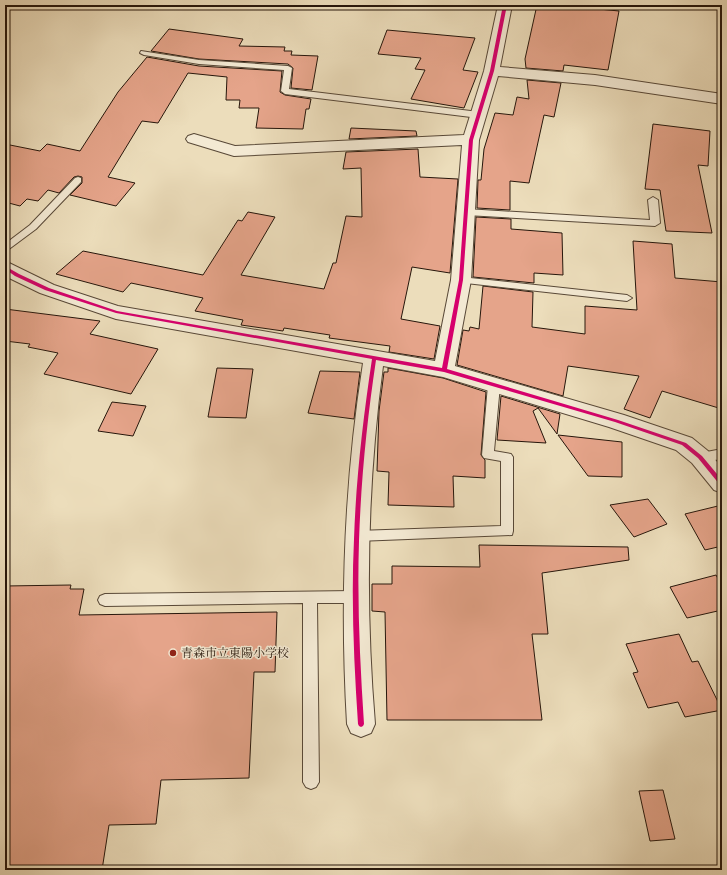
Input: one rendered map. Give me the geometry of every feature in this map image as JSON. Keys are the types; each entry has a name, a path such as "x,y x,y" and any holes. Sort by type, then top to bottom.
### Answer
{"street":[{"path":"444,370 461,280 471,140 492,71 505,5"},
{"path":"492,71 595,80 722,99"},
{"path":"194,139 234,151 471,140"},
{"path":"5,263 17,275 47,289 116,312 444,370 494,385 684,444 700,457 722,484"},
{"path":"361,724 354,597 358,536 359,480 374,358"}],"lane":[{"path":"144,53 199,62 288,68 285,91 479,115"},
{"path":"5,263 33,228 78,180"},
{"path":"466,212 655,223 653,200"},
{"path":"461,280 627,298"},
{"path":"358,536 507,531 507,457 488,455 494,385"},
{"path":"700,457 722,454"},
{"path":"105,600 354,597"},
{"path":"310,598 311,782"}],"building":[{"path":"537,5 558,5 619,11 608,70 564,65 563,71 526,68 525,59"},
{"path":"169,29 243,39 239,46 285,47 284,51 292,51 291,55 318,56 312,90 291,88 293,68 288,64 199,59 151,51"},
{"path":"387,30 475,38 463,70 478,72 464,108 411,99 425,70 415,69 421,58 378,54"},
{"path":"147,57 199,66 282,71 280,92 285,95 311,99 309,109 306,109 303,129 256,128 259,108 239,108 240,100 226,100 227,77 188,73 158,123 142,121 108,177 135,183 116,206 70,195 82,183 82,177 78,176 74,177 59,193 48,190 38,201 27,199 20,206 5,202 5,144 40,151 47,144 80,151 118,92"},
{"path":"527,80 561,83 554,117 544,115 529,183 510,181 510,210 477,208 478,180 481,180 484,149 495,113 513,115 517,97 529,99"},
{"path":"653,124 710,131 708,166 698,165 712,233 666,231 660,190 645,189"},
{"path":"351,128 416,131 417,136 349,139"},
{"path":"418,149 420,177 458,179 450,273 412,267 401,319 440,326 434,359 389,352 390,346 329,338 330,335 284,328 283,331 241,325 243,320 195,311 203,298 131,283 123,292 56,274 83,251 203,275 238,220 242,221 248,212 275,217 241,275 324,289 333,263 336,263 346,216 362,217 361,168 343,169 346,152"},
{"path":"476,217 511,219 511,229 562,233 563,275 534,273 534,283 473,277"},
{"path":"633,241 672,244 675,278 722,282 722,409 662,391 650,418 624,409 639,376 568,366 563,396 457,365 463,330 469,331 470,327 479,329 483,286 533,292 532,327 585,334 585,306 637,310"},
{"path":"5,309 100,321 90,334 158,349 131,394 44,374 58,353 28,347 30,344 5,341"},
{"path":"217,368 253,369 246,418 208,417"},
{"path":"388,368 443,378 486,392 481,455 485,460 485,478 453,476 454,507 388,505 389,472 377,471 379,411 384,372 388,372"},
{"path":"320,371 360,372 354,419 308,413"},
{"path":"501,396 560,414 557,434 538,408 533,411 546,443 497,440"},
{"path":"112,402 146,406 133,436 98,431"},
{"path":"558,435 622,442 622,477 588,476"},
{"path":"648,499 667,524 634,537 610,505"},
{"path":"722,505 722,546 705,550 685,514"},
{"path":"479,545 628,547 629,560 542,573 548,634 532,634 542,720 387,720 385,612 372,611 372,584 392,584 392,566 480,567"},
{"path":"716,575 722,586 722,610 687,618 670,587"},
{"path":"71,585 70,589 84,589 79,615 277,612 275,672 254,672 249,778 161,780 156,824 109,825 102,870 5,870 5,586"},
{"path":"679,634 692,662 698,661 722,710 685,717 678,702 648,708 633,673 638,672 626,644"},
{"path":"663,790 675,839 650,841 639,791"}],"cycle path":[{"path":"444,370 461,280 471,140 492,71 505,5"},
{"path":"5,267 17,275 47,289 116,312 444,370 616,421 684,444 700,457 722,484"},
{"path":"361,724 356,632 356,541 362,449 374,358"}],"place":[{"name":"青森市立東陽小学校","path":"173,653"}]}
